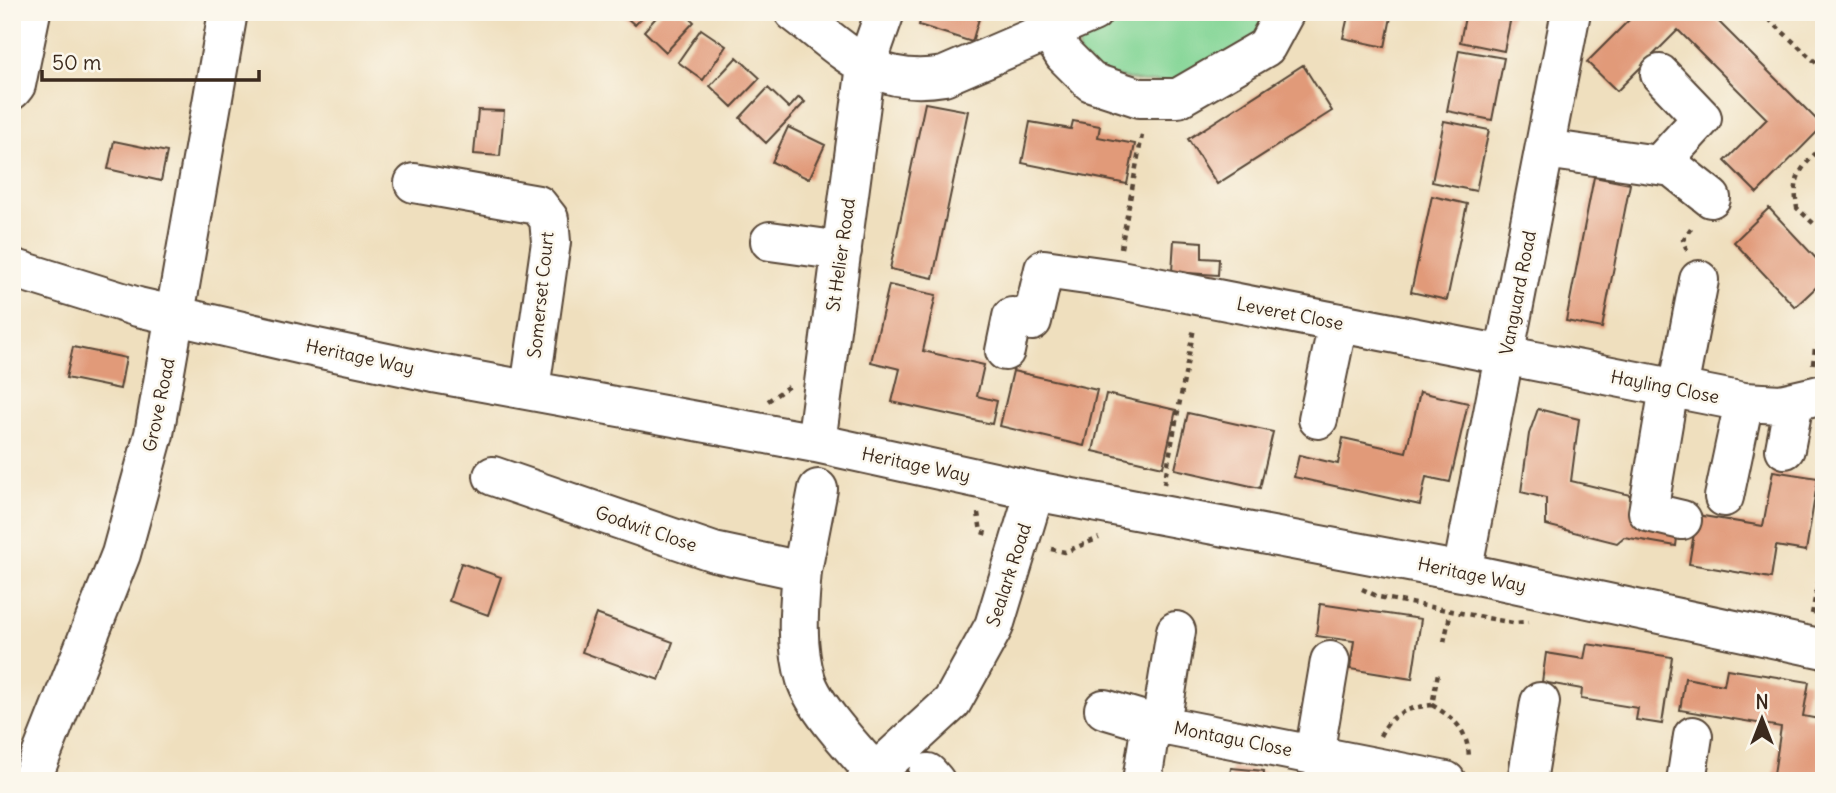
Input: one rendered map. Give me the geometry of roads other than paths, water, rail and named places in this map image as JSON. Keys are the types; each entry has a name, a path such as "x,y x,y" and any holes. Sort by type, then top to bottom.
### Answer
{"street":[{"path":"12,90 16,85 31,12"},
{"name":"Grove Road","path":"31,781 130,528 154,434 177,317 228,12"},
{"path":"794,12 866,66 892,78 919,80 944,76 1093,12"},
{"name":"St Helier Road","path":"816,443 866,66 885,12"},
{"path":"1049,31 1064,55 1091,82 1149,98 1178,98 1266,47 1285,12"},
{"name":"Vanguard Road","path":"1462,572 1571,12"},
{"path":"1659,165 1702,118 1660,74"},
{"path":"1545,149 1672,167 1711,198"},
{"name":"Somerset Court","path":"414,183 538,205 549,219 551,242 530,389"},
{"path":"770,241 842,251"},
{"name":"Heritage Way","path":"12,268 177,317 421,370 816,443 1035,491 1462,572 1817,634"},
{"name":"Leveret Close","path":"1005,351 1012,317 1032,321 1044,269 1074,271 1506,356"},
{"path":"1682,520 1648,512 1673,388 1699,280"},
{"path":"1318,419 1338,323"},
{"name":"Hayling Close","path":"1506,356 1744,402 1781,404 1809,398"},
{"path":"1785,449 1809,398"},
{"path":"1724,497 1744,402"},
{"name":"Godwit Close","path":"493,476 714,552 802,571"},
{"path":"818,489 802,571 798,631 806,681 870,776"},
{"name":"Sealark Road","path":"870,776 952,702 994,626 1035,491"},
{"path":"1142,781 1176,631"},
{"path":"1314,755 1330,661"},
{"path":"1527,781 1540,702"},
{"name":"Montagu Close","path":"1104,709 1156,724 1372,767 1440,777"},
{"path":"1686,781 1693,736"}]}
